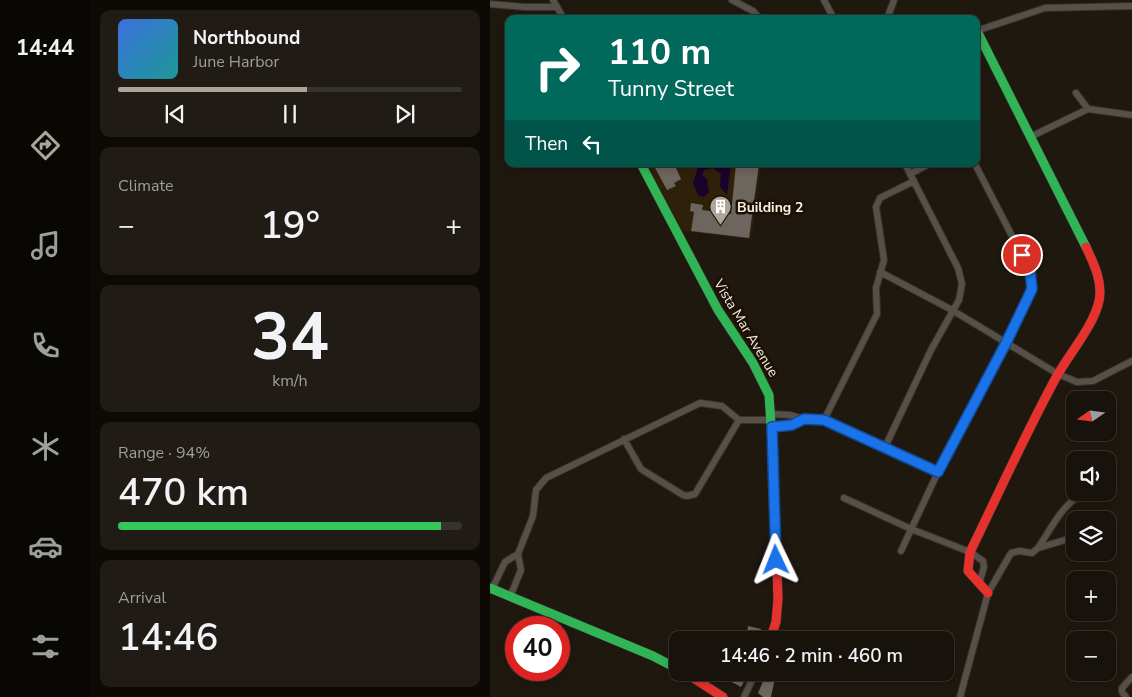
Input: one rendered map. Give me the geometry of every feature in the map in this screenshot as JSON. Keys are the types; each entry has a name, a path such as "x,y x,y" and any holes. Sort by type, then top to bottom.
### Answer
{"street":[{"path":"553,0 562,15"},
{"path":"732,0 753,11 756,15"},
{"path":"824,0 832,15"},
{"path":"888,15 894,0"},
{"path":"1044,0 1045,8"},
{"path":"490,4 524,7 557,6"},
{"path":"980,30 1045,8 1132,6"},
{"path":"980,37 1032,136 1095,266 1100,284 1099,302 1093,317 1058,374 970,552 966,568 969,575 988,593"},
{"path":"1076,93 1088,109"},
{"path":"1032,136 1088,109 1132,115"},
{"name":"Vista Mar Avenue","path":"643,167 718,310 747,354 769,395 778,599 776,622 773,631"},
{"path":"885,447 952,310 959,300 962,284 958,268 906,167"},
{"path":"910,174 923,167"},
{"path":"901,551 938,472 1006,343 1032,289 1030,271 977,167"},
{"path":"824,420 877,314 876,288 884,260 876,207 880,198 914,181"},
{"path":"880,272 952,310 1058,374 1078,382 1093,381 1132,361"},
{"path":"510,597 521,570 518,554 533,516 536,490 546,478 700,403 722,406 739,420 771,421 792,425 804,419"},
{"path":"771,421 790,415 804,419 824,420 938,472"},
{"path":"624,440 641,469 683,495 691,496 695,494 739,420"},
{"path":"844,498 912,529 970,552 982,561 984,567 979,584"},
{"path":"960,697 988,593 1011,553 1032,553 1038,548 1065,507 1072,501"},
{"path":"1038,548 1066,540"},
{"path":"518,554 505,562 491,589 654,656 669,664"},
{"path":"1126,697 1122,692 1122,688 1132,677"},
{"path":"698,681 723,697"},
{"path":"744,697 752,681"}],"shaded area":[{"path":"649,167 761,167 751,239 682,231"},
{"path":"698,167 731,167 727,195 720,187 721,174 713,168 705,170 702,175 707,179 709,192 704,197 698,195 693,183"}],"building":[{"path":"655,167 675,167 681,179 674,183 676,186 667,190"},
{"path":"736,167 759,167 749,238 691,231 694,212 690,211 691,203 703,205 702,210 731,214"},
{"path":"748,626 761,629 761,631 747,631"},
{"path":"730,681 744,681 741,687"},
{"path":"763,681 774,681 771,697 763,697 758,693"}],"traffic: fast":[{"path":"980,37 1086,247"},
{"path":"643,167 718,310 753,363 769,395 773,454"},
{"path":"490,588 669,664"}],"traffic: jam":[{"path":"988,593 968,571 970,552 1046,396 1087,329 1096,310 1100,294 1099,280 1086,247"},
{"path":"773,454 778,599 776,622 773,631"},
{"path":"698,681 723,697"}],"place":[{"name":"Building 2","path":"721,226"}],"route":[{"path":"776,560 776,496 772,427 792,425 804,419 824,420 938,472 1006,343 1032,289 1030,271 1022,255"}]}
